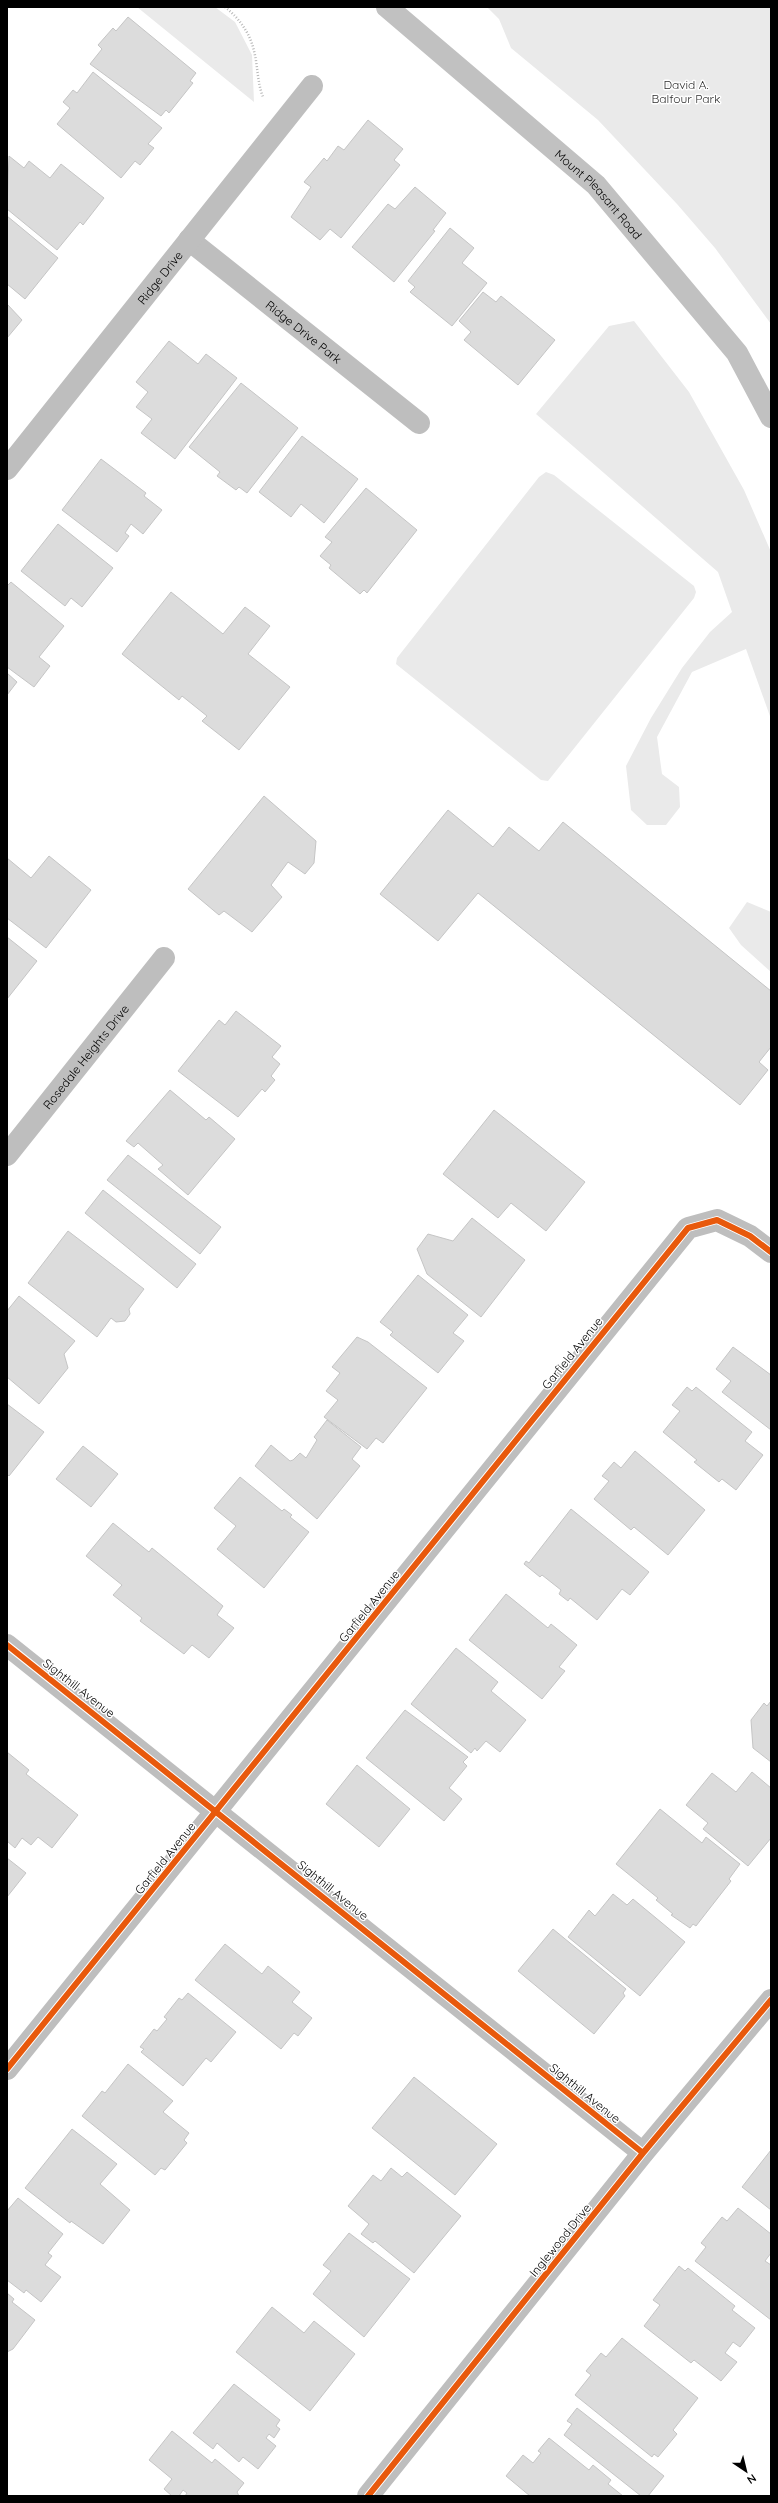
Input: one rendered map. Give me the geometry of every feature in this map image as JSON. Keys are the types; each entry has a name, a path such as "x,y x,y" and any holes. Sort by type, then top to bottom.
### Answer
{"main road":[{"name":"Mount Pleasant Road","path":"387,7 596,184 737,353 771,417"}],"street":[{"name":"Ridge Drive","path":"7,469 312,86"},
{"name":"Ridge Drive Park","path":"189,240 419,423"},
{"name":"Rosedale Heights Drive","path":"7,1156 164,958"},
{"name":"Garfield Avenue","path":"7,2069 688,1228 717,1220 750,1236 771,1252"},
{"name":"Sighthill Avenue","path":"7,1645 217,1811 643,2153"},
{"name":"Inglewood Drive","path":"368,2496 643,2153 771,2000"}],"path":[{"path":"225,7 239,18 254,49 260,88 266,103 285,121"}],"green space":[{"path":"137,7 215,7 235,22 252,55 254,102"},
{"name":"David A. Balfour Park","path":"487,7 771,7 771,324 715,248 677,204 598,120 511,48 499,19"},
{"path":"634,321 689,392 744,490 771,552 771,719 746,649 692,672 657,737 662,774 679,787 680,807 666,825 647,825 631,810 626,766 651,718 682,668 710,632 732,612 718,572 536,414 609,326"},
{"path":"546,472 554,475 694,586 696,592 694,598 548,781 541,780 396,664 397,658 539,477"},
{"path":"747,902 771,912 771,972 741,945 729,928"}],"building":[{"path":"128,17 196,73 190,81 193,83 169,113 166,110 161,116 90,64 102,49 98,45 113,28 116,31"},
{"path":"93,72 162,128 148,144 154,148 140,165 135,161 121,178 57,124 70,108 63,102 73,90 77,93"},
{"path":"368,120 403,149 394,160 400,165 341,238 330,229 320,240 291,217 311,187 304,182 324,158 327,161 338,146 344,150"},
{"path":"9,156 24,168 29,161 50,178 61,164 104,198 83,225 80,222 57,250 7,209"},
{"path":"415,187 446,213 433,230 435,231 394,282 352,247 388,204 395,209"},
{"path":"7,216 58,258 25,299 7,284"},
{"path":"450,228 474,248 462,263 487,283 452,326 410,292 415,287 408,281"},
{"path":"483,292 496,302 501,296 555,340 518,385 464,340 471,332 459,321"},
{"path":"7,304 22,320 7,338"},
{"path":"169,341 198,364 206,354 237,378 175,459 141,433 152,419 136,407 148,392 136,382"},
{"path":"241,383 298,428 247,493 239,487 236,490 217,476 220,472 189,447"},
{"path":"302,436 358,479 324,523 301,504 291,517 259,492"},
{"path":"101,459 146,493 144,496 162,510 143,534 131,524 125,533 129,536 117,552 62,510"},
{"path":"366,488 417,530 367,593 364,590 360,594 329,568 331,565 320,556 332,542 325,537"},
{"path":"58,524 113,568 82,607 71,598 65,606 21,571"},
{"path":"11,582 64,626 39,657 50,666 34,687 7,667 7,586"},
{"path":"171,592 223,634 245,607 270,626 248,654 290,687 239,750 202,721 207,716 182,696 179,700 122,654"},
{"path":"7,673 17,682 7,695"},
{"path":"264,796 316,841 314,863 305,874 288,862 271,885 282,897 252,932 224,911 219,915 188,889"},
{"path":"448,810 493,847 509,827 539,851 563,822 771,991 771,1047 759,1062 768,1070 740,1105 478,893 438,941 380,894"},
{"path":"49,856 91,890 46,948 7,918 7,858 31,878"},
{"path":"7,937 37,961 7,999"},
{"path":"236,1011 281,1046 272,1057 280,1064 271,1076 275,1080 265,1092 262,1089 238,1117 178,1071 219,1020 225,1025"},
{"path":"170,1090 206,1120 209,1117 235,1139 188,1195 158,1169 163,1165 138,1143 134,1147 126,1141"},
{"path":"494,1110 585,1182 546,1231 511,1203 498,1218 443,1174"},
{"path":"128,1155 221,1227 200,1254 107,1180"},
{"path":"103,1190 196,1264 177,1288 85,1213"},
{"path":"472,1218 525,1260 481,1317 427,1274 417,1249 428,1234 453,1241"},
{"path":"68,1231 144,1289 129,1309 130,1314 125,1321 116,1322 111,1318 97,1337 28,1283"},
{"path":"418,1275 468,1315 453,1333 464,1341 438,1373 390,1335 393,1332 380,1322"},
{"path":"19,1296 75,1341 64,1354 68,1368 39,1404 7,1377 7,1311"},
{"path":"357,1337 368,1342 427,1388 383,1443 376,1438 367,1449 324,1417 338,1400 326,1391 340,1373 332,1367"},
{"path":"733,1347 771,1375 771,1430 722,1392 731,1381 716,1369"},
{"path":"687,1387 692,1391 696,1387 752,1432 745,1441 763,1455 736,1490 722,1479 719,1482 694,1462 697,1460 663,1432 680,1411 672,1405"},
{"path":"7,1404 44,1432 9,1476 7,1474"},
{"path":"327,1420 361,1447 352,1459 360,1466 317,1519 255,1466 271,1445 290,1461 300,1453 306,1458 317,1440 314,1437"},
{"path":"83,1446 118,1474 91,1507 56,1479"},
{"path":"635,1451 705,1510 668,1555 634,1527 631,1530 594,1499 609,1481 602,1476 614,1462 621,1468"},
{"path":"240,1477 282,1511 284,1509 292,1515 290,1517 309,1532 264,1588 217,1549 236,1526 214,1508"},
{"path":"571,1509 649,1572 630,1595 622,1589 597,1620 570,1598 568,1601 559,1594 561,1590 542,1575 540,1577 524,1564 526,1561 529,1563"},
{"path":"113,1523 149,1552 152,1548 223,1606 217,1615 234,1628 209,1658 192,1645 184,1654 140,1621 142,1618 113,1595 122,1585 86,1556"},
{"path":"506,1594 548,1628 551,1624 577,1645 559,1667 565,1671 542,1699 469,1640"},
{"path":"456,1648 498,1682 491,1691 526,1720 500,1752 486,1741 477,1751 475,1748 471,1753 411,1704"},
{"path":"771,1701 771,1762 753,1748 751,1720 764,1703 767,1706"},
{"path":"405,1710 468,1757 463,1762 467,1766 449,1788 462,1799 444,1821 366,1758"},
{"path":"7,1752 29,1770 26,1774 78,1815 52,1848 38,1837 31,1845 22,1838 15,1848 7,1841"},
{"path":"357,1765 410,1809 379,1847 326,1804"},
{"path":"752,1772 771,1788 771,1838 748,1866 703,1829 708,1823 686,1805 712,1773 736,1792"},
{"path":"660,1809 702,1843 706,1837 740,1864 729,1879 731,1881 696,1926 693,1924 690,1928 671,1915 673,1914 656,1900 658,1898 616,1864"},
{"path":"7,1858 26,1873 7,1897"},
{"path":"613,1894 627,1905 633,1899 685,1942 640,1996 568,1937 589,1910 595,1916"},
{"path":"553,1929 626,1989 623,1993 625,1996 594,2034 518,1971"},
{"path":"225,1944 262,1974 268,1966 300,1992 292,2002 312,2018 298,2036 294,2033 281,2049 195,1980"},
{"path":"188,1993 236,2032 211,2062 206,2058 183,2086 141,2052 144,2049 140,2047 154,2029 157,2031 167,2019 164,2017 179,1998 182,2000"},
{"path":"128,2064 173,2101 163,2112 189,2133 184,2140 187,2143 165,2170 161,2168 155,2175 82,2116 102,2091 105,2093"},
{"path":"414,2077 497,2144 455,2195 372,2128"},
{"path":"72,2129 117,2164 100,2184 130,2210 103,2244 71,2221 70,2223 25,2188"},
{"path":"771,2150 771,2210 742,2187"},
{"path":"391,2168 402,2177 407,2172 461,2216 414,2273 375,2241 373,2243 361,2234 369,2224 348,2206 373,2175 381,2181"},
{"path":"18,2198 63,2234 48,2253 52,2256 45,2265 61,2277 41,2302 26,2290 24,2293 7,2280 7,2211"},
{"path":"738,2208 771,2234 771,2253 765,2261 771,2265 771,2320 695,2261 706,2247 701,2243 722,2217 727,2221"},
{"path":"349,2233 410,2279 364,2337 313,2294 331,2271 323,2265"},
{"path":"679,2266 685,2271 688,2268 735,2306 732,2310 755,2328 740,2347 733,2342 725,2353 737,2362 721,2381 694,2360 691,2363 644,2326 660,2305 653,2300"},
{"path":"7,2293 14,2299 12,2302 35,2320 13,2349 7,2352"},
{"path":"272,2307 304,2333 314,2321 355,2354 310,2411 236,2352"},
{"path":"622,2338 698,2398 673,2430 677,2434 658,2457 654,2454 652,2457 575,2395 591,2375 586,2371 601,2353 606,2357"},
{"path":"234,2384 280,2420 276,2426 280,2429 274,2438 269,2434 266,2438 276,2446 258,2469 243,2457 239,2462 217,2443 213,2449 193,2433"},
{"path":"577,2408 664,2476 648,2496 641,2496 564,2435 572,2424 567,2421"},
{"path":"172,2431 212,2463 215,2459 244,2483 237,2492 239,2496 185,2496 187,2493 183,2490 179,2496 172,2496 164,2489 172,2479 149,2460"},
{"path":"549,2438 589,2470 593,2465 611,2480 608,2484 623,2496 530,2496 506,2476 523,2455 533,2463 541,2453 538,2451"}],"cycle path":[{"path":"7,2069 688,1228 717,1220 750,1236 771,1252"},
{"path":"7,1645 643,2153"},
{"path":"368,2496 643,2153 771,2000"}]}
